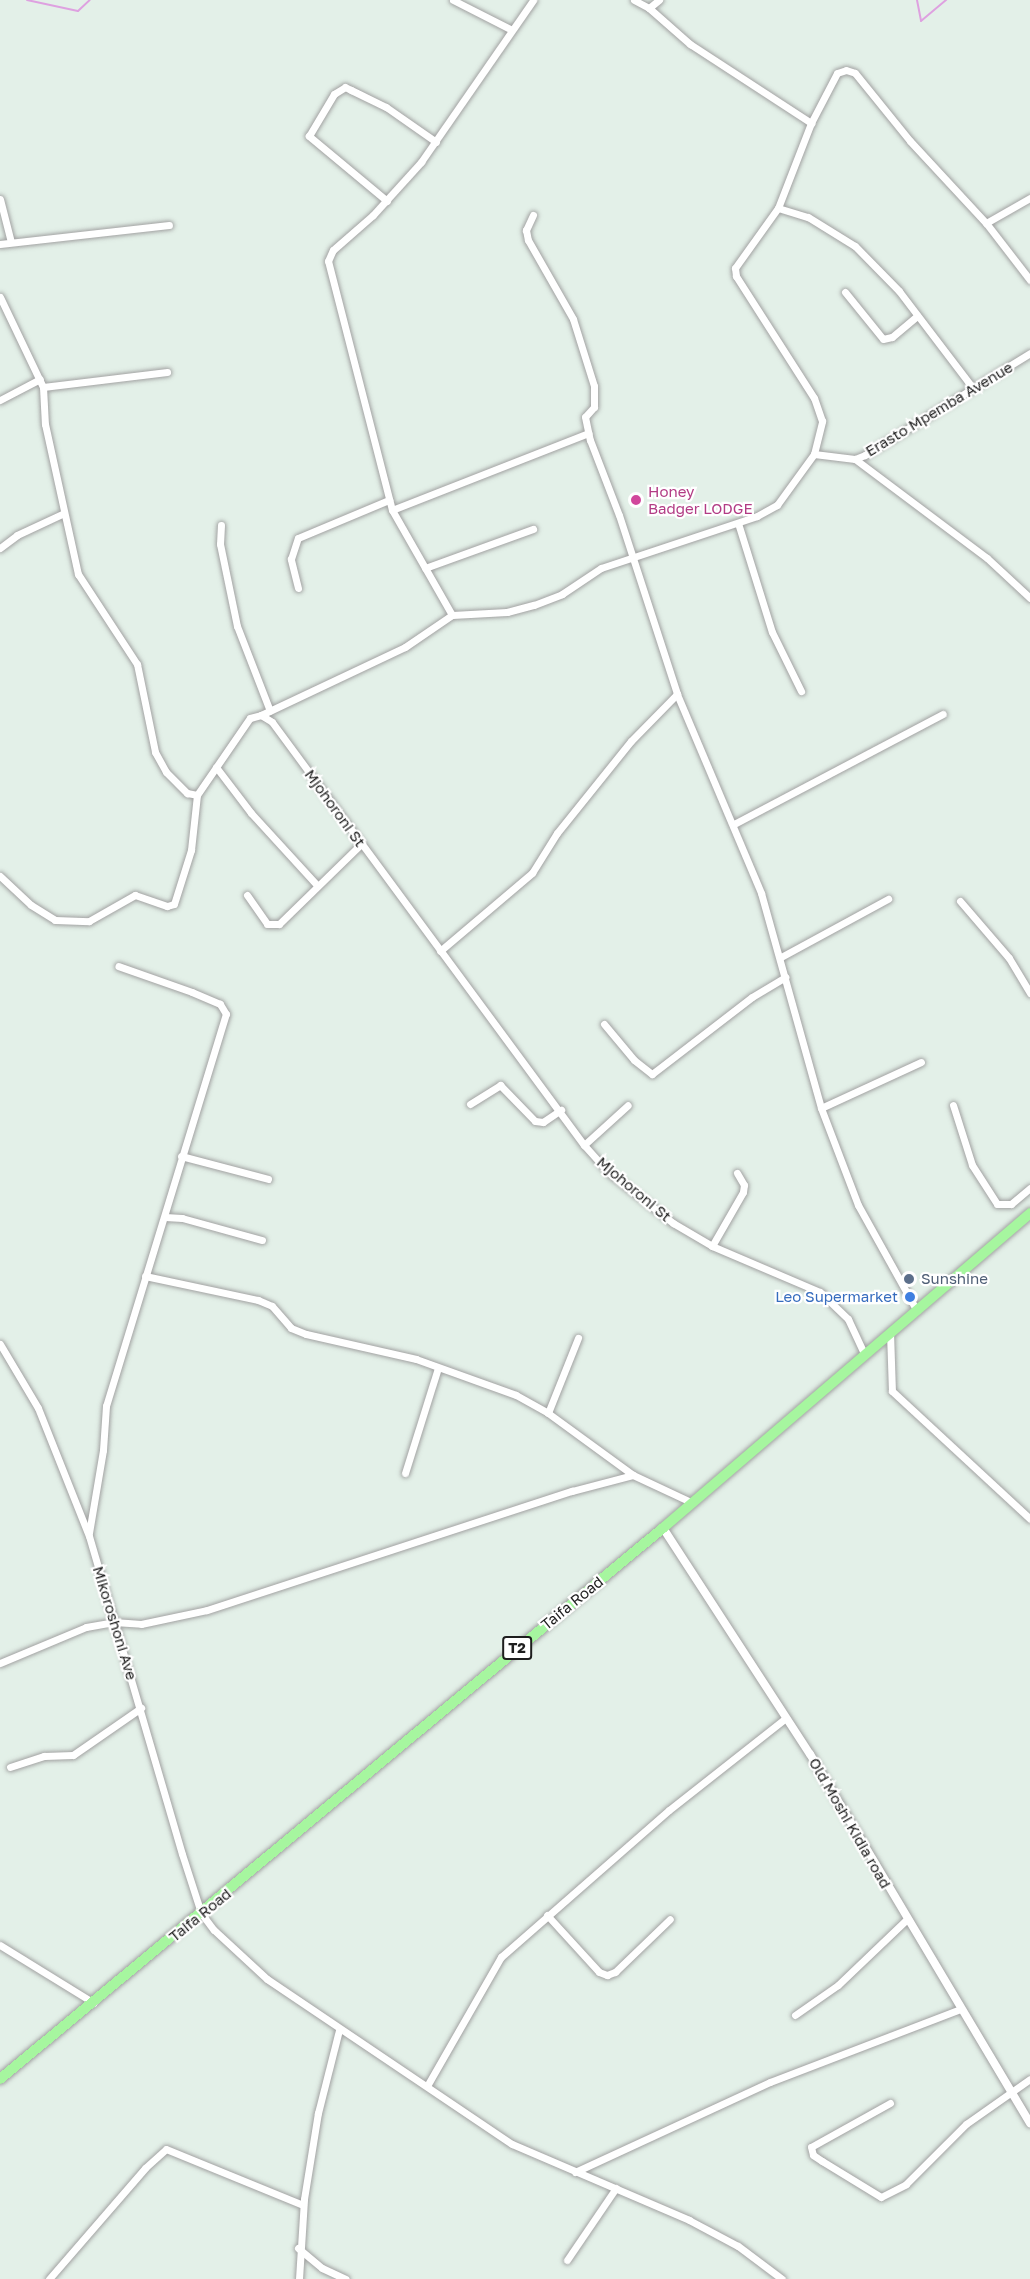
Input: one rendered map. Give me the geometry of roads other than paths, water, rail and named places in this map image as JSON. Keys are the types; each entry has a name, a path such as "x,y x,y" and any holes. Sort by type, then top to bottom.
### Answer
{"highway":[{"name":"Taifa Road","path":"0,2079 663,1528 864,1353 917,1311 1030,1214"}],"street":[{"path":"453,0 512,30"},
{"path":"452,615 388,500 369,412 328,261 333,250 387,201 436,142 533,0"},
{"path":"634,0 649,8 690,44 811,123"},
{"path":"649,8 659,0"},
{"path":"0,876 31,905 55,921 89,921 135,895 167,906 174,904 190,850 196,795 250,718 270,711 405,647 452,615 507,612 534,605 562,594 601,568 738,523 777,505 814,454 822,421 814,398 736,276 740,260 778,208 811,123 837,73 846,70 855,73 910,141 986,223 1030,280"},
{"path":"387,201 309,136 334,94 345,87 386,107 436,142"},
{"path":"986,223 1030,198"},
{"path":"0,199 11,242"},
{"path":"778,208 808,217 855,246 917,316 973,388"},
{"path":"533,215 526,230 528,240 573,319 594,386 594,407 585,417 588,433 619,515 630,557 676,694 734,824 781,957 821,1108 858,1205 917,1311"},
{"path":"0,244 169,225"},
{"path":"845,292 883,339 892,337 917,316"},
{"path":"0,297 43,387 45,424 62,514 78,574 137,664 155,752 166,772 187,793 196,795"},
{"name":"Erasto Mpemba Avenue","path":"814,454 855,459 1030,353"},
{"path":"43,387 167,372"},
{"path":"0,400 40,379"},
{"path":"392,510 588,433"},
{"path":"855,459 987,558 1030,598"},
{"path":"298,588 291,559 298,538 388,500"},
{"path":"0,548 17,535 62,514"},
{"path":"738,523 772,632 801,691"},
{"path":"221,525 220,544 237,626 270,711"},
{"path":"425,568 533,529"},
{"path":"440,951 532,873 557,833 631,741 676,694"},
{"path":"734,824 943,714"},
{"name":"Mjohoroni St","path":"261,715 272,722 440,951 561,1110 584,1145 637,1196 712,1246 819,1292 848,1319 864,1353"},
{"path":"216,767 251,813 316,884"},
{"path":"247,895 272,927 361,844"},
{"path":"781,957 888,899"},
{"path":"960,901 1009,958 1030,993"},
{"path":"89,1536 103,1450 106,1406 226,1014 220,1004 118,966"},
{"path":"604,1024 634,1060 652,1074 752,997 785,978"},
{"path":"821,1108 921,1062"},
{"path":"470,1104 500,1085 535,1121 543,1122 561,1110"},
{"path":"584,1145 628,1105"},
{"path":"953,1105 972,1165 997,1204 1011,1204 1030,1188"},
{"path":"181,1156 268,1179"},
{"path":"712,1246 743,1192 744,1185 737,1173"},
{"path":"165,1217 183,1218 262,1240"},
{"path":"146,1276 258,1300 272,1306 291,1328 306,1334 438,1368 516,1395 548,1413 633,1475 691,1503"},
{"path":"890,1332 892,1390 1030,1519"},
{"path":"548,1413 578,1338"},
{"name":"Mikoroshoni Ave","path":"0,1344 38,1408 89,1536 201,1913"},
{"path":"405,1473 438,1368"},
{"path":"0,1663 42,1642 114,1622 141,1624 207,1610 572,1491 633,1475"},
{"name":"Old Moshi Kidia road","path":"663,1528 786,1718 1030,2123"},
{"path":"10,1767 44,1756 73,1755 141,1708"},
{"path":"427,2085 501,1957 669,1810 786,1718"},
{"path":"201,1913 231,1950 339,2030 427,2085 512,2144 615,2188 738,2246 782,2279"},
{"path":"547,1915 599,1972 607,1975 615,1972 670,1918"},
{"path":"795,2015 838,1985 907,1919"},
{"path":"0,1945 94,2003"},
{"path":"575,2172 770,2082 960,2009"},
{"path":"299,2279 298,2248 303,2205 318,2113 339,2030"},
{"path":"890,2103 811,2147 813,2155 881,2197 906,2184 966,2124 1030,2079"},
{"path":"49,2279 145,2168 166,2150 303,2205"},
{"path":"567,2260 615,2188"},
{"path":"298,2248 322,2268 346,2279"}],"waterway":[{"path":"27,0 78,11 90,0"},
{"path":"917,0 921,21 946,0"}],"place":[{"name":"Honey Badger LODGE","path":"636,500"},
{"name":"Sunshine","path":"909,1279"},
{"name":"Leo Supermarket","path":"910,1297"}]}
